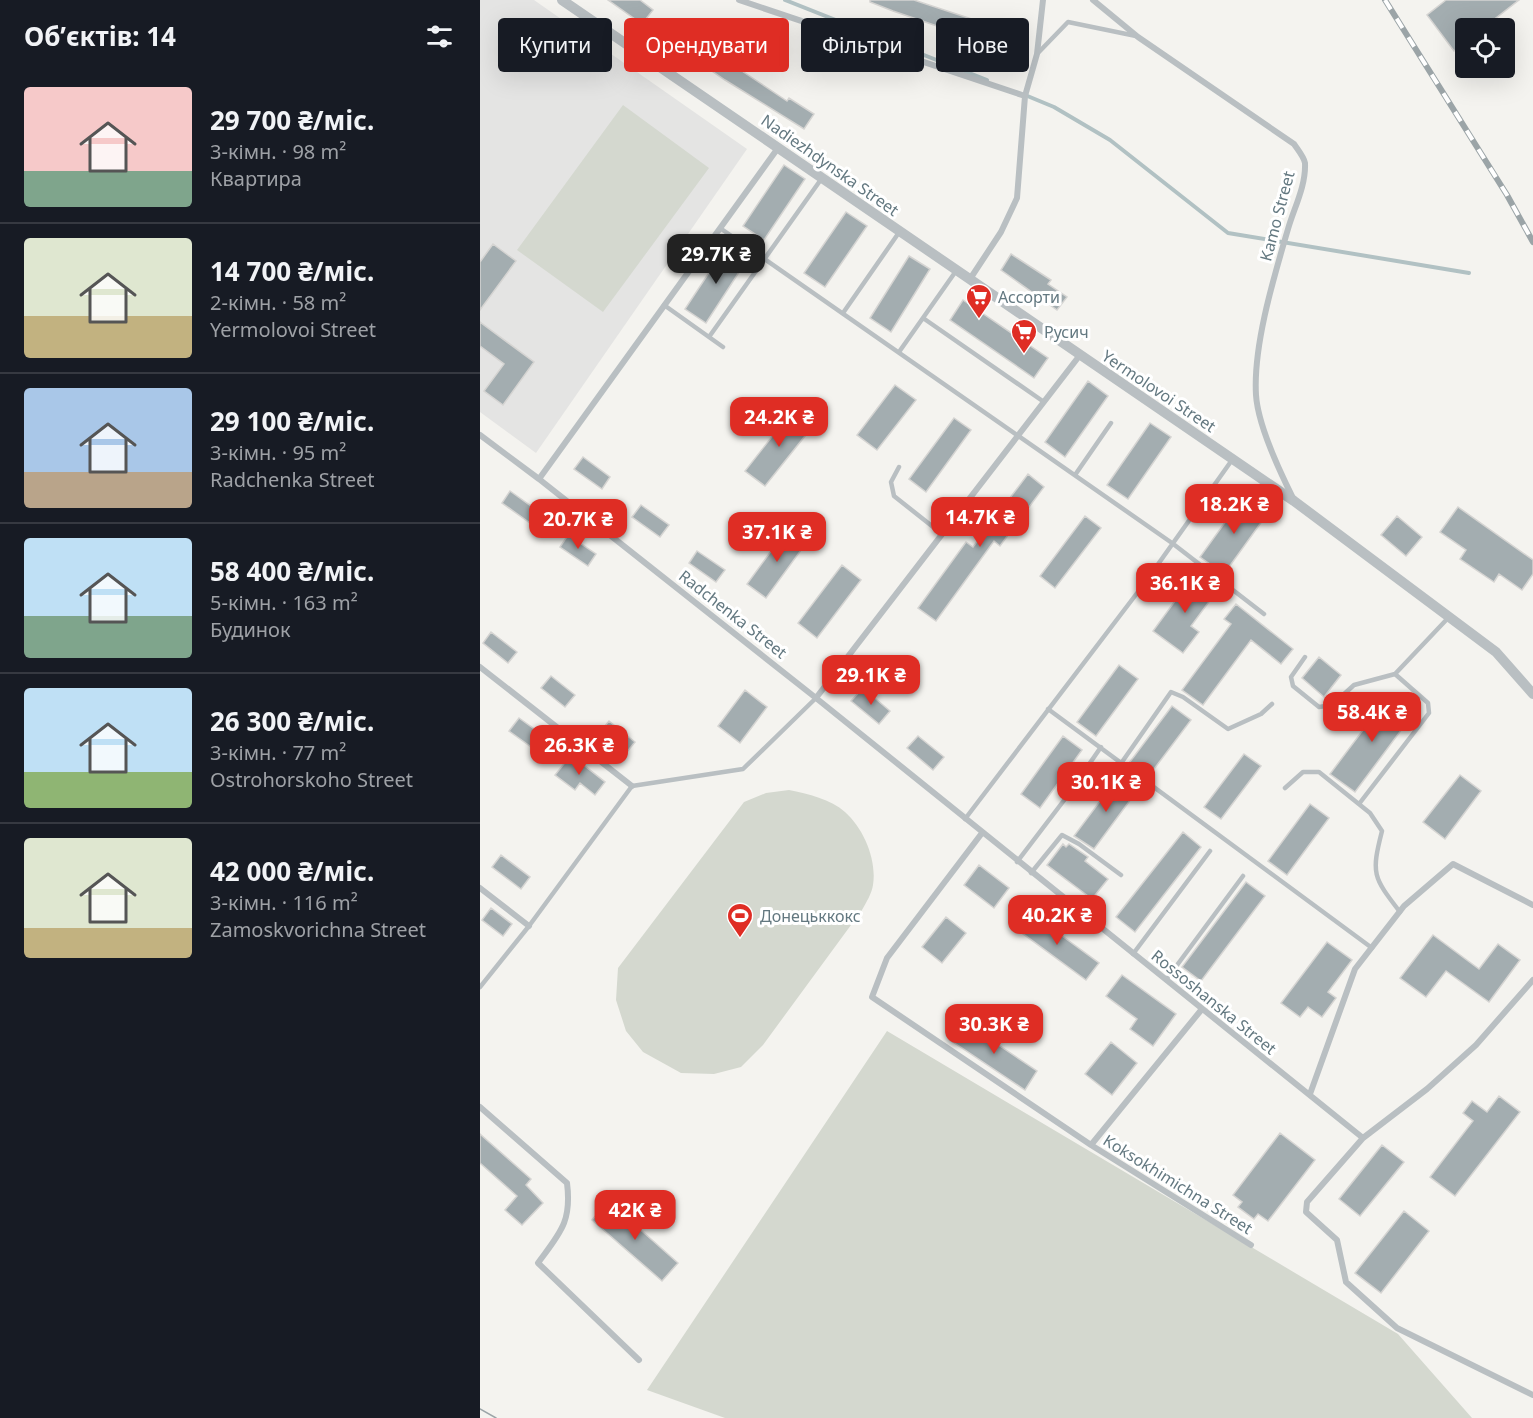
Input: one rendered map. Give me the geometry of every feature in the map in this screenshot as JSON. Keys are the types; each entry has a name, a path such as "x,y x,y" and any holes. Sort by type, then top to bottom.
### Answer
{"street":[{"name":"Nadiezhdynska Street","path":"562,0 1080,355"},
{"path":"739,0 1025,96"},
{"path":"969,280 1001,232 1017,198 1025,96 1037,54 1043,0"},
{"name":"Kamo Street","path":"1093,0 1138,37 1294,144 1305,161 1303,184 1272,287 1256,372 1256,397 1265,430 1278,467 1294,501"},
{"path":"539,479 779,147"},
{"name":"Yermolovoi Street","path":"816,698 1080,355 1294,501 1496,652 1533,694"},
{"name":"Radchenka Street","path":"480,435 816,698 965,819"},
{"path":"480,667 632,786"},
{"name":"Rossoshanska Street","path":"965,819 1363,1138"},
{"name":"Koksokhimichna Street","path":"982,833 887,958 872,998 1090,1146 1251,1245"},
{"path":"1310,1094 1355,969 1400,912 1453,864 1533,905"},
{"path":"480,888 529,926"},
{"path":"1533,980 1476,1045 1427,1089 1363,1138 1307,1202 1306,1212 1337,1240 1346,1282 1397,1328 1533,1395"},
{"name":"Koksokhimichna Street","path":"1090,1146 1202,1009"},
{"path":"480,1107 567,1183 569,1201 564,1228 538,1263 639,1360"}],"lane":[{"path":"1037,54 1068,22 1138,37"},
{"path":"709,337 822,178"},
{"path":"720,228 1173,543 1264,614"},
{"path":"843,313 900,231"},
{"path":"899,352 956,271"},
{"path":"664,305 723,347"},
{"path":"923,318 1044,402"},
{"path":"1075,475 1111,423"},
{"path":"965,819 1173,543 1232,459"},
{"path":"899,467 891,482 894,496 942,534"},
{"path":"1305,657 1291,677 1293,686 1319,707 1332,705 1354,686 1395,674 1449,617"},
{"path":"1359,804 1429,713 1428,703 1395,674"},
{"path":"1122,762 1171,692 1183,697 1228,729 1261,714 1272,704"},
{"path":"480,987 529,926 632,786 743,769 816,698"},
{"path":"1048,709 1372,948"},
{"path":"1017,862 1065,800 1101,747"},
{"path":"1285,788 1303,772 1318,772 1370,813 1382,831 1374,864 1381,888 1400,912"},
{"path":"1031,873 1062,835 1079,844 1121,875"},
{"path":"1132,954 1210,851"},
{"path":"1166,980 1243,876"}],"shaded area":[{"path":"480,0 534,0 560,18 498,18 498,72 612,72 612,55 624,63 624,72 637,72 747,149 536,453 480,412"},
{"path":"623,105 709,168 603,312 517,250"},
{"name":"Донецьккокс","path":"789,790 826,800 845,812 858,827 868,846 873,865 873,885 869,898 763,1045 741,1067 714,1074 681,1073 643,1052 626,1031 616,1000 618,968 744,802 766,793"},
{"path":"887,1031 1398,1334 1472,1418 725,1418 647,1390"}],"building":[{"path":"608,0 640,0 653,10 647,18 634,18"},
{"path":"870,0 914,0 969,18 936,18 936,26 924,22 924,18 914,18 870,2"},
{"path":"1446,0 1519,0 1496,18 1455,18 1454,51 1427,15"},
{"path":"713,72 744,72 787,101 789,98 814,114 804,129"},
{"path":"784,165 805,179 764,240 743,226"},
{"path":"846,212 867,226 825,287 804,273"},
{"path":"493,244 516,261 480,310 480,262"},
{"path":"726,247 747,260 706,323 685,309"},
{"path":"1011,254 1051,280 1048,284 1067,297 1057,310 1001,270"},
{"path":"909,256 930,269 891,332 870,318"},
{"path":"963,300 1048,358 1034,378 950,320"},
{"path":"480,322 534,362 503,405 484,391 504,364 480,346"},
{"path":"1088,381 1108,396 1065,457 1045,442"},
{"path":"895,385 916,400 877,450 857,435"},
{"path":"793,410 813,426 765,486 745,471"},
{"path":"954,418 971,430 926,492 909,479"},
{"path":"1150,423 1171,437 1128,499 1107,485"},
{"path":"583,457 610,477 602,489 574,469"},
{"path":"1028,474 1044,487 1000,546 994,541 936,621 918,608 966,542 973,547"},
{"path":"510,491 538,511 530,523 502,503"},
{"path":"1244,496 1268,513 1224,574 1200,557"},
{"path":"641,505 669,525 660,537 632,517"},
{"path":"1458,507 1533,560 1533,574 1522,590 1499,574 1494,582 1460,559 1466,550 1440,532"},
{"path":"1085,516 1101,528 1055,588 1040,576"},
{"path":"1397,516 1422,537 1406,556 1381,535"},
{"path":"788,528 807,542 766,598 747,584"},
{"path":"568,535 596,554 588,566 560,547"},
{"path":"697,551 725,570 716,582 689,563"},
{"path":"842,565 861,580 817,638 798,623"},
{"path":"1194,575 1217,591 1191,626 1199,632 1183,653 1153,631"},
{"path":"1236,604 1293,649 1281,664 1251,640 1203,705 1182,690 1231,624 1224,619"},
{"path":"491,632 517,652 508,663 483,643"},
{"path":"1319,657 1341,675 1324,697 1302,678"},
{"path":"1119,665 1138,679 1096,736 1077,722"},
{"path":"551,676 575,695 565,707 541,688"},
{"path":"863,688 890,711 879,724 851,701"},
{"path":"745,690 767,707 740,743 718,726"},
{"path":"1390,694 1414,713 1355,792 1330,774"},
{"path":"1172,706 1191,720 1148,777 1129,763"},
{"path":"519,718 544,736 534,749 509,731"},
{"path":"609,721 635,742 626,753 600,732"},
{"path":"918,736 944,757 933,770 907,748"},
{"path":"1063,736 1082,750 1040,808 1021,794"},
{"path":"1244,754 1261,766 1221,819 1204,807"},
{"path":"571,755 605,782 595,795 580,783 575,790 555,775"},
{"path":"1460,775 1481,791 1445,839 1423,822"},
{"path":"1118,777 1137,791 1094,849 1074,836"},
{"path":"1310,804 1329,818 1287,875 1268,861"},
{"path":"1183,832 1201,847 1135,932 1116,917"},
{"path":"1063,844 1066,847 1069,844 1088,857 1085,861 1108,879 1092,899 1047,865"},
{"path":"501,855 530,877 521,889 492,867"},
{"path":"979,865 1009,888 994,908 964,885"},
{"path":"1246,882 1265,896 1201,981 1182,967"},
{"path":"491,908 512,924 503,936 482,920"},
{"path":"1028,911 1099,963 1086,980 1015,928"},
{"path":"946,917 966,933 942,963 922,947"},
{"path":"1433,935 1479,969 1498,944 1520,960 1489,1002 1446,971 1426,997 1400,978"},
{"path":"1327,942 1352,960 1328,992 1336,998 1322,1017 1308,1007 1300,1017 1281,1003"},
{"path":"1122,975 1176,1014 1153,1046 1130,1029 1137,1019 1106,996"},
{"path":"963,1021 1037,1071 1025,1090 950,1040"},
{"path":"1111,1042 1137,1063 1112,1095 1085,1074"},
{"path":"1499,1096 1520,1112 1455,1196 1430,1177 1473,1121 1463,1113 1472,1101 1487,1112"},
{"path":"1280,1133 1315,1160 1268,1221 1258,1214 1254,1219 1238,1207 1242,1202 1233,1195"},
{"path":"480,1134 531,1179 526,1185 543,1203 522,1225 505,1210 517,1196 480,1163"},
{"path":"1382,1145 1404,1162 1360,1216 1339,1199"},
{"path":"608,1201 678,1263 662,1281 592,1220"},
{"path":"1404,1211 1429,1231 1381,1293 1355,1273"}],"waterway":[{"path":"785,0 987,80"},
{"path":"1025,95 1054,107 1110,140 1228,233 1469,273"}],"tram line":[{"path":"480,1409 496,1418"}],"railway":[{"path":"1385,0 1507,195 1533,242"}],"place":[{"name":"Ассорти","path":"979,320"},
{"name":"Русич","path":"1024,355"},
{"name":"Донецьккокс","path":"740,939"}]}
